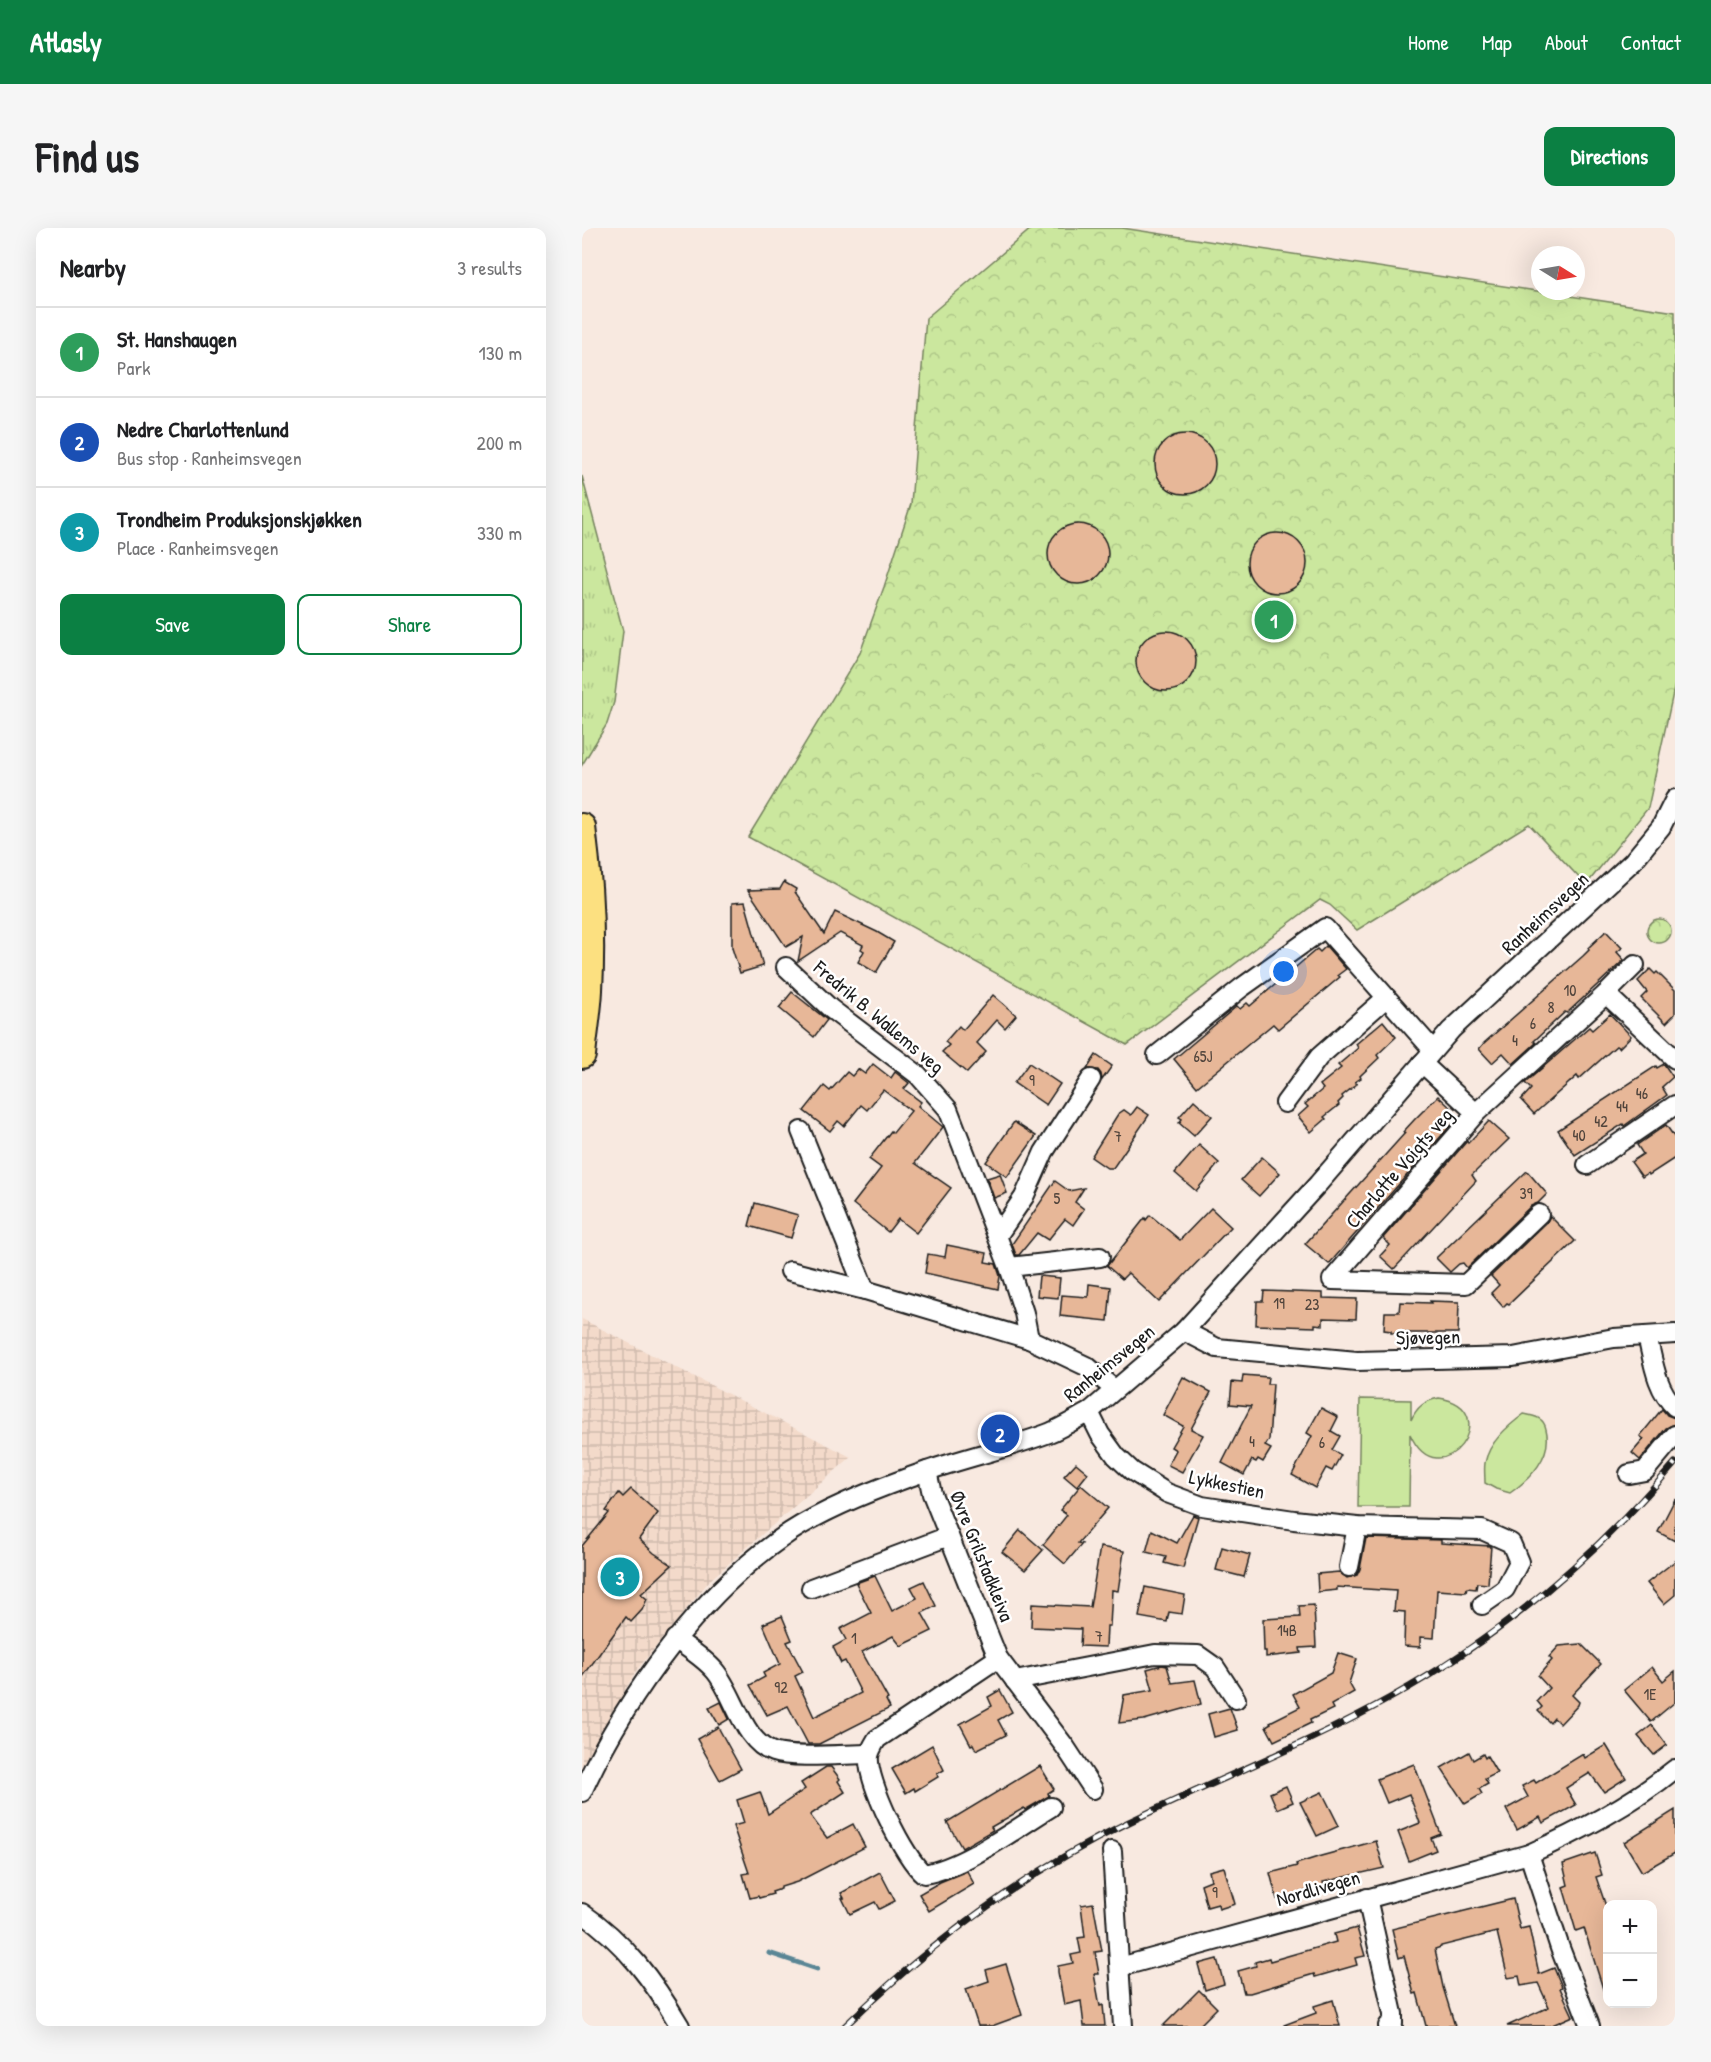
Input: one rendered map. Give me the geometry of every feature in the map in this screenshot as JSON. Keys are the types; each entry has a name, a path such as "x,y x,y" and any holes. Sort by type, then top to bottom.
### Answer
{"highway":[{"path":"582,827 588,879 590,932 589,990 582,1055"}],"street":[{"name":"Ranheimsvegen","path":"582,1792 587,1765 675,1639 734,1576 790,1532 833,1508 927,1471 1050,1432 1089,1412 1184,1331 1318,1184 1427,1056 1633,861 1661,827 1675,799"},
{"path":"1157,1055 1241,988 1325,928 1386,998 1427,1056 1476,1113"},
{"name":"Charlotte Voigts veg","path":"1539,1214 1466,1284 1332,1280 1476,1113 1635,965"},
{"name":"Fredrik B. Wallems veg","path":"786,967 831,1009 918,1075 948,1109 998,1235 1024,1313 1029,1340"},
{"path":"1606,994 1675,1059"},
{"path":"1285,1102 1319,1057 1386,998"},
{"path":"998,1235 1024,1197 1044,1152 1091,1079"},
{"path":"1587,1165 1675,1105"},
{"path":"801,1131 865,1290"},
{"path":"1009,1267 1100,1257"},
{"path":"790,1271 865,1290 1029,1340 1088,1367 1114,1389"},
{"name":"Sjøvegen","path":"1184,1331 1217,1348 1358,1361 1513,1357 1614,1338 1675,1334"},
{"path":"1647,1336 1658,1380 1667,1399 1675,1407"},
{"name":"Lykkestien","path":"1089,1412 1100,1434 1116,1456 1132,1471 1167,1493 1202,1506 1357,1527 1482,1530 1510,1544 1519,1562 1505,1589 1482,1605"},
{"path":"1629,1474 1645,1471 1675,1435"},
{"name":"Øvre Grilstadkleiva","path":"927,1471 932,1494 998,1658 1066,1748 1093,1789"},
{"path":"1349,1567 1357,1527"},
{"path":"811,1588 949,1536"},
{"path":"675,1639 704,1660 716,1672 754,1740 771,1752 869,1754"},
{"path":"1015,1681 1155,1654 1198,1654 1215,1667 1236,1699"},
{"path":"998,1658 877,1739 869,1754 874,1780 890,1823 917,1869 924,1874 940,1871 979,1851 1051,1807"},
{"name":"Nordlivegen","path":"1120,1967 1529,1854 1568,1836 1671,1778"},
{"path":"1112,1851 1124,2026"},
{"path":"1529,1854 1560,1948 1590,2026"},
{"path":"1367,1898 1392,2014 1393,2024 1388,2026"},
{"path":"582,1913 632,1956 665,2000 680,2026"}],"shaded area":[{"path":"582,1319 851,1457 710,1580 636,1671 582,1765"}],"green space":[{"path":"1032,228 1122,228 1531,290 1531,300 1585,298 1675,312 1675,684 1648,808 1586,885 1529,824 1357,930 1330,905 1320,900 1127,1045 748,837 860,653 884,587 911,504 926,318"},
{"path":"582,476 623,631 614,702 607,724 582,765"},
{"path":"1659,919 1668,922 1671,931 1668,940 1659,943 1650,940 1647,931 1650,922"},
{"path":"1439,1398 1459,1405 1468,1417 1468,1431 1462,1445 1451,1455 1437,1458 1423,1452 1410,1434 1409,1507 1358,1507 1360,1399 1411,1400 1411,1420 1422,1405"},
{"path":"1524,1414 1543,1422 1546,1429 1546,1448 1532,1474 1510,1493 1485,1483 1485,1463 1495,1441"}],"building":[{"path":"1185,434 1206,443 1215,464 1206,485 1185,494 1164,485 1155,464 1164,443"},
{"path":"1078,524 1099,533 1108,554 1099,575 1078,584 1057,575 1048,554 1057,533"},
{"path":"1277,533 1298,542 1307,563 1298,584 1277,593 1256,584 1247,563 1256,542"},
{"path":"1166,631 1187,640 1196,661 1187,682 1166,691 1145,682 1136,661 1145,640"},
{"path":"784,882 796,889 795,892 824,934 835,912 894,942 876,973 858,962 864,951 861,949 863,945 840,933 798,961 803,937 786,947 748,890 780,889"},
{"path":"745,902 763,966 740,973 732,948 732,903"},
{"path":"1606,931 1622,948 1617,952 1624,960 1534,1041 1536,1043 1513,1064 1503,1053 1492,1063 1479,1049 1484,1043 1583,956"},
{"path":"1326,946 1346,969 1338,975 1340,977 1278,1029 1273,1024 1197,1087 1174,1059 1237,1006 1240,1009 1247,1003 1250,1006 1317,949 1320,952"},
{"path":"1650,969 1655,974 1657,972 1675,990 1675,1014 1666,1023 1641,998 1647,992 1638,981"},
{"path":"792,992 827,1020 814,1037 779,1008"},
{"path":"993,995 1016,1015 1005,1028 997,1020 977,1043 986,1052 967,1073 942,1052 949,1045 945,1042 959,1026 963,1030"},
{"path":"1610,1014 1631,1036 1619,1048 1616,1046 1579,1079 1577,1076 1534,1114 1521,1100 1531,1089 1525,1083 1589,1027 1592,1030"},
{"path":"1383,1021 1396,1037 1377,1055 1379,1058 1360,1076 1361,1078 1355,1082 1357,1084 1342,1096 1339,1105 1311,1132 1298,1116 1308,1107 1305,1104 1323,1089 1320,1085 1341,1068 1338,1065 1358,1048 1356,1044"},
{"path":"1096,1055 1112,1066 1102,1080 1098,1070 1087,1069"},
{"path":"1029,1063 1060,1084 1046,1105 1014,1083"},
{"path":"873,1064 891,1078 895,1072 909,1083 904,1089 921,1102 918,1106 943,1127 915,1163 951,1188 916,1233 898,1219 888,1232 853,1204 881,1168 869,1159 891,1131 893,1133 911,1111 883,1090 867,1110 861,1105 844,1126 838,1121 830,1131 804,1111 824,1086 830,1091 847,1072 852,1076 858,1069 865,1074"},
{"path":"1664,1064 1673,1077 1662,1087 1667,1095 1624,1126 1623,1124 1575,1155 1558,1130 1656,1066 1657,1068"},
{"path":"1438,1096 1452,1109 1443,1120 1450,1126 1329,1264 1305,1244 1405,1133 1403,1132"},
{"path":"1194,1100 1212,1116 1194,1136 1179,1123 1182,1119 1179,1117"},
{"path":"1137,1107 1149,1115 1113,1168 1107,1168 1091,1157 1118,1114 1124,1110 1131,1115"},
{"path":"1489,1121 1509,1139 1472,1175 1476,1181 1394,1269 1380,1256 1390,1245 1383,1238 1467,1141 1468,1143"},
{"path":"1014,1122 1036,1136 1007,1177 986,1162"},
{"path":"1666,1125 1675,1138 1675,1158 1642,1177 1631,1162 1643,1154 1637,1145"},
{"path":"1199,1145 1219,1163 1196,1191 1175,1173"},
{"path":"1262,1157 1280,1173 1259,1196 1241,1180"},
{"path":"1527,1171 1547,1194 1531,1206 1467,1268 1463,1263 1450,1272 1436,1258"},
{"path":"1000,1174 1007,1193 994,1198 987,1178"},
{"path":"1055,1181 1069,1191 1084,1188 1075,1202 1084,1209 1073,1225 1065,1219 1048,1240 1037,1233 1019,1255 1016,1255 1012,1244"},
{"path":"755,1203 798,1215 791,1238 749,1226"},
{"path":"1211,1208 1231,1227 1159,1302 1128,1273 1122,1279 1107,1266 1145,1218 1146,1220 1150,1215 1180,1240"},
{"path":"1550,1216 1575,1241 1509,1304 1503,1307 1491,1293 1499,1285 1491,1276 1547,1222"},
{"path":"947,1245 987,1253 985,1262 996,1264 1000,1276 998,1289 925,1273 928,1254 945,1257"},
{"path":"1039,1276 1060,1278 1058,1298 1037,1296"},
{"path":"1089,1284 1111,1287 1108,1321 1060,1316 1062,1295 1088,1297"},
{"path":"1264,1291 1323,1293 1323,1298 1357,1299 1356,1319 1323,1318 1323,1325 1315,1324 1315,1327 1256,1325 1257,1301 1263,1301"},
{"path":"1430,1301 1459,1302 1458,1333 1391,1333 1391,1331 1384,1330 1385,1312 1399,1312 1400,1302 1431,1303"},
{"path":"1243,1375 1268,1377 1267,1384 1273,1384 1269,1440 1265,1446 1271,1449 1263,1462 1258,1459 1256,1462 1252,1460 1244,1475 1222,1463 1251,1406 1230,1404 1232,1382 1242,1383"},
{"path":"1183,1377 1211,1392 1191,1429 1203,1435 1182,1472 1168,1465 1176,1450 1171,1447 1183,1426 1163,1415"},
{"path":"1321,1408 1338,1417 1331,1431 1340,1436 1332,1450 1341,1455 1332,1471 1326,1468 1315,1488 1292,1475 1312,1436 1307,1433"},
{"path":"1662,1409 1667,1415 1675,1418 1675,1424 1666,1428 1640,1460 1632,1453 1644,1439 1640,1436"},
{"path":"1076,1463 1088,1473 1077,1487 1064,1476"},
{"path":"1081,1485 1108,1508 1078,1543 1082,1544 1065,1564 1043,1545 1067,1515 1060,1510"},
{"path":"631,1489 658,1513 639,1539 672,1565 641,1594 647,1599 642,1610 631,1622 626,1617 582,1678 582,1546 609,1513 606,1511 619,1493 623,1497"},
{"path":"1675,1499 1675,1541 1658,1532"},
{"path":"1193,1515 1198,1517 1183,1568 1164,1563 1166,1557 1146,1552 1152,1530 1177,1543"},
{"path":"1020,1530 1043,1550 1025,1570 1002,1552"},
{"path":"1366,1538 1441,1540 1441,1543 1491,1546 1488,1584 1477,1583 1476,1589 1467,1588 1466,1592 1437,1590 1434,1638 1420,1637 1420,1647 1404,1646 1405,1612 1394,1611 1396,1591 1337,1587 1337,1590 1318,1592 1317,1574 1339,1572 1347,1578 1357,1575"},
{"path":"1100,1547 1124,1551 1118,1591 1112,1590 1106,1647 1080,1646 1081,1629 1031,1627 1032,1604 1090,1607"},
{"path":"1222,1547 1250,1555 1244,1577 1216,1570"},
{"path":"1675,1561 1675,1595 1664,1604 1647,1583"},
{"path":"875,1576 892,1611 917,1598 911,1587 924,1581 936,1606 922,1613 932,1631 901,1646 893,1636 862,1652 888,1699 886,1700 890,1708 819,1744 808,1744 788,1706 767,1715 750,1685 765,1677 763,1673 780,1664 763,1624 782,1616 792,1640 787,1642 803,1672 795,1676 814,1717 861,1693 845,1661 841,1663 833,1647 846,1640 840,1629 871,1613 856,1583"},
{"path":"1145,1587 1185,1595 1182,1614 1169,1612 1167,1622 1139,1617"},
{"path":"1314,1605 1316,1647 1300,1648 1301,1653 1266,1657 1263,1619 1300,1617 1299,1606"},
{"path":"1581,1644 1601,1664 1572,1695 1579,1702 1578,1705 1560,1724 1554,1718 1550,1723 1538,1711 1542,1707 1537,1701 1549,1688 1538,1676 1552,1660 1549,1657 1559,1646"},
{"path":"1338,1653 1357,1659 1349,1683 1354,1692 1331,1705 1333,1709 1310,1720 1311,1723 1274,1741 1266,1726 1300,1707 1293,1694 1331,1673"},
{"path":"1167,1666 1172,1683 1195,1680 1201,1704 1144,1720 1119,1723 1124,1695 1153,1690 1147,1669"},
{"path":"1652,1667 1663,1681 1675,1671 1675,1702 1651,1722 1624,1690"},
{"path":"1000,1690 1012,1712 998,1720 1006,1735 976,1750 960,1724 992,1706 988,1697"},
{"path":"721,1702 729,1719 719,1725 709,1708"},
{"path":"1230,1708 1238,1730 1214,1737 1208,1714"},
{"path":"1652,1725 1667,1745 1654,1755 1638,1736"},
{"path":"718,1727 741,1769 720,1780 697,1739"},
{"path":"932,1745 944,1770 937,1774 938,1777 915,1791 914,1788 906,1793 892,1769"},
{"path":"1606,1745 1626,1778 1604,1792 1590,1773 1566,1788 1576,1805 1543,1823 1540,1817 1517,1830 1506,1809 1528,1797 1522,1786 1534,1780 1536,1783 1583,1754 1585,1758"},
{"path":"1469,1752 1473,1760 1483,1754 1485,1758 1487,1756 1497,1773 1485,1779 1488,1784 1479,1789 1482,1794 1465,1804 1441,1768"},
{"path":"1414,1764 1441,1834 1431,1838 1436,1850 1409,1861 1398,1832 1420,1823 1409,1794 1387,1803 1377,1779"},
{"path":"1040,1766 1054,1789 1048,1793 1049,1796 991,1827 993,1830 962,1848 947,1822"},
{"path":"826,1767 831,1767 840,1779 838,1781 845,1792 810,1815 827,1838 853,1824 865,1847 797,1882 781,1887 772,1892 773,1894 750,1898 743,1874 749,1873 733,1826 744,1823 737,1800 760,1792 768,1814 805,1789 801,1783"},
{"path":"1286,1786 1293,1802 1277,1809 1270,1793"},
{"path":"1322,1792 1339,1826 1317,1836 1300,1802"},
{"path":"1675,1810 1675,1853 1642,1872 1624,1842"},
{"path":"1376,1841 1384,1868 1323,1882 1324,1886 1277,1899 1270,1873"},
{"path":"1595,1853 1602,1875 1596,1877 1604,1900 1603,1989 1584,1928 1576,1931 1563,1887 1568,1885 1563,1864"},
{"path":"1224,1867 1235,1904 1219,1909 1218,1904 1207,1907 1201,1884 1211,1880 1209,1871"},
{"path":"967,1871 974,1884 929,1911 919,1894"},
{"path":"880,1872 895,1901 879,1909 875,1902 850,1914 841,1893"},
{"path":"1513,1899 1520,1929 1529,1927 1539,1974 1554,1968 1573,2016 1550,2026 1507,2026 1549,2007 1538,1983 1521,1986 1519,1976 1508,1978 1497,1932 1435,1949 1443,1987 1455,2026 1426,2026 1417,1993 1414,1994 1404,1956 1399,1958 1392,1929"},
{"path":"1093,1903 1102,1951 1095,1952 1099,1974 1094,1974 1100,2006 1103,2005 1105,2026 1084,2026 1081,2001 1064,2005 1058,1972 1058,1966 1073,1963 1071,1955 1081,1953 1078,1938 1085,1937 1081,1905"},
{"path":"1357,1928 1365,1956 1355,1958 1357,1965 1244,1993 1238,1971 1256,1966 1255,1962 1269,1958 1270,1961 1336,1942 1334,1934"},
{"path":"1217,1959 1224,1984 1205,1990 1198,1964"},
{"path":"1006,1964 1022,2015 992,2026 978,2026 966,1989 989,1981 986,1970"},
{"path":"1199,1990 1217,2008 1199,2026 1163,2026"},
{"path":"1333,2000 1340,2026 1284,2026 1316,2013 1314,2006"}],"waterway":[{"path":"769,1953 817,1969"}],"railway":[{"path":"845,2026 944,1939 1052,1864 1129,1822 1358,1715 1430,1675 1469,1649 1507,1622 1578,1563 1612,1531 1675,1463"}],"place":[{"name":"St. Hanshaugen","path":"1274,620"},
{"name":"Nedre Charlottenlund","path":"1000,1434"},
{"name":"Trondheim Produksjonskjøkken","path":"620,1577"}]}
